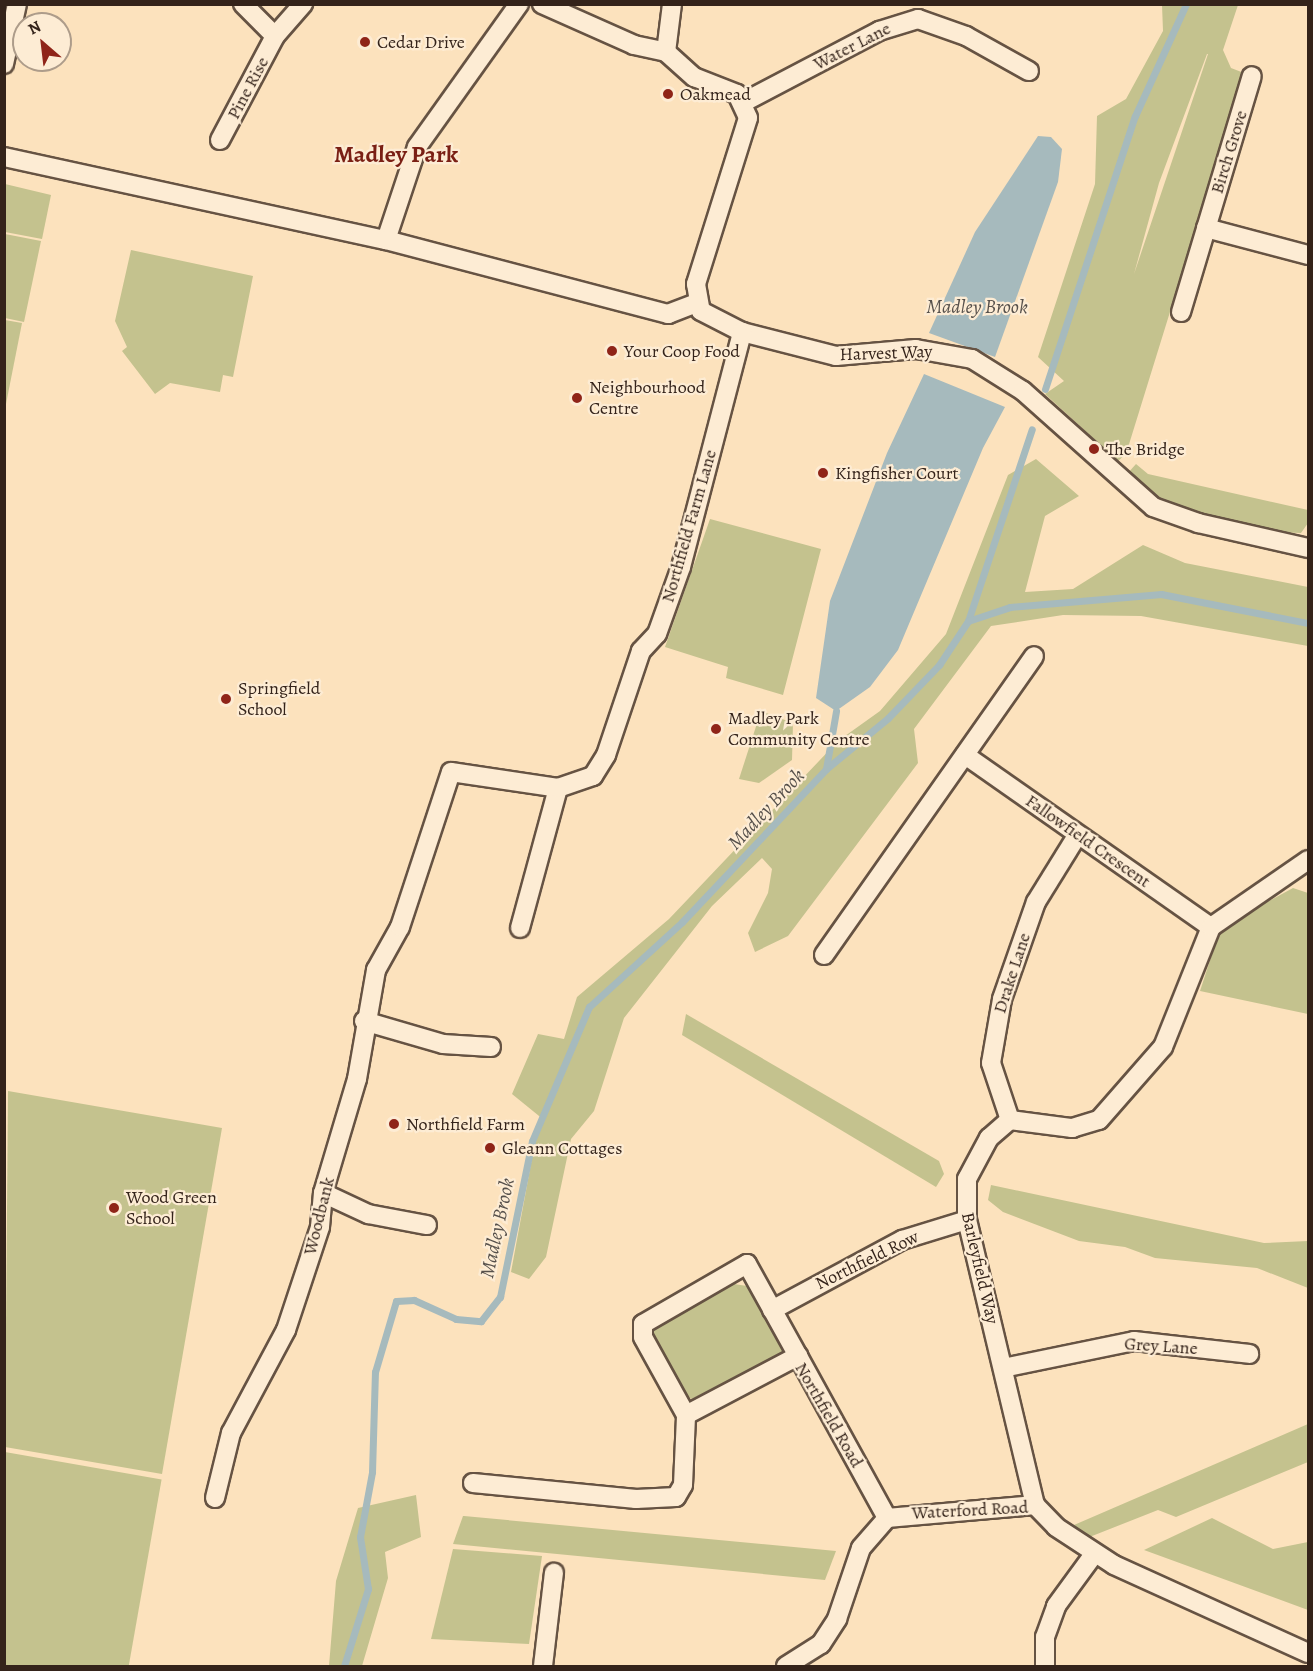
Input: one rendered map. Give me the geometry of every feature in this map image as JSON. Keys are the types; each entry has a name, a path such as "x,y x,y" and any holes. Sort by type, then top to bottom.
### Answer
{"street":[{"path":"4,64 17,4"},
{"name":"Pine Rise","path":"243,4 275,36"},
{"name":"Pine Rise","path":"220,140 275,36 303,4"},
{"path":"386,240 417,147 519,4"},
{"path":"4,158 386,240 668,314 697,303 696,284 748,118 744,102 727,89 694,78 666,52 634,45 542,4"},
{"path":"666,52 672,4"},
{"name":"Water Lane","path":"744,102 879,31 918,19 966,36 1029,71"},
{"name":"Birch Grove","path":"1181,312 1252,76"},
{"path":"1206,228 1308,255"},
{"name":"Harvest Way","path":"697,303 711,318 742,332 836,356 916,349 972,359 1023,391 1153,507 1198,524 1308,548"},
{"name":"Northfield Farm Lane","path":"400,927 451,772 558,788 593,777 602,762 641,651 657,634 681,567 742,332"},
{"path":"824,955 1034,656"},
{"name":"Fallowfield Crescent","path":"964,755 1077,836 1211,927"},
{"path":"520,928 558,788"},
{"name":"Drake Lane","path":"1010,1120 991,1063 1002,999 1036,902 1077,836"},
{"path":"1010,1120 1072,1128 1099,1119 1163,1047 1211,927 1306,868"},
{"name":"Woodbank","path":"215,1498 231,1433 286,1330 320,1227 323,1193 357,1079 364,1021 376,970 400,927"},
{"path":"364,1021 443,1044 491,1047"},
{"name":"Barleyfield Way","path":"1010,1120 989,1138 967,1179 967,1220 1035,1505"},
{"path":"323,1193 368,1214 427,1226"},
{"name":"Northfield Row","path":"772,1310 902,1240 967,1220"},
{"path":"473,1483 636,1499 676,1497 683,1485 686,1415 643,1337 643,1324 747,1264 798,1356"},
{"name":"Grey Lane","path":"1003,1368 1134,1341 1249,1354"},
{"name":"Northfield Road","path":"686,1415 798,1356 887,1518"},
{"name":"Waterford Road","path":"786,1666 820,1644 837,1619 861,1548 887,1518 1035,1505 1094,1554 1308,1653"},
{"path":"1045,1666 1045,1637 1056,1606 1094,1554"},
{"path":"543,1666 554,1573"}],"shaded area":[{"path":"1162,5 1238,5 1223,50 1231,68 1244,73 1126,454 1118,461 1045,394 1064,381 1038,357 1095,184 1097,116 1126,99 1163,31","holes":["1208,54 1134,274 1159,183"]},
{"path":"5,184 51,195 42,239 5,232"},
{"path":"5,234 41,241 24,322 5,318"},
{"path":"131,250 253,276 233,377 223,375 220,392 170,383 155,394 122,351 127,347 115,321"},
{"path":"4,320 22,323 5,409"},
{"path":"1036,459 1079,496 1045,516 1025,592 1073,589 1143,545 1185,563 1308,587 1308,646 1141,616 1063,615 991,626 914,729 918,763 788,936 755,952 748,933 768,893 772,869 762,858 712,906 624,1018 594,1111 571,1139 546,1257 529,1279 511,1272 535,1142 544,1120 512,1094 538,1034 564,1039 577,997 669,919 838,741 880,711 946,634 1008,475"},
{"path":"1136,464 1148,474 1308,510 1308,523 1301,533 1276,532 1198,514 1146,492 1127,474"},
{"path":"710,519 821,549 783,695 726,678 728,667 665,647"},
{"path":"761,711 793,723 792,760 759,783 739,779"},
{"path":"1293,888 1308,893 1308,1014 1200,991 1218,936 1241,916"},
{"path":"686,1014 939,1161 944,1174 936,1187 682,1035"},
{"path":"8,1091 222,1128 162,1474 5,1447"},
{"path":"991,1185 1264,1243 1308,1241 1308,1288 1257,1268 1155,1258 1125,1247 1079,1241 1003,1212 988,1200"},
{"path":"734,1284 747,1286 784,1351 692,1399 683,1394 653,1339 654,1327"},
{"path":"1308,1424 1308,1462 1176,1517 1158,1510 1087,1538 1074,1525"},
{"path":"5,1452 162,1480 129,1666 4,1666"},
{"path":"416,1495 421,1537 385,1552 388,1578 362,1666 329,1666 336,1581 358,1508"},
{"path":"463,1516 836,1551 825,1580 453,1544"},
{"path":"1212,1518 1273,1549 1308,1542 1308,1610 1144,1550"},
{"path":"453,1549 542,1556 529,1644 431,1639"}],"water":[{"name":"Madley Brook","path":"1038,136 1051,137 1062,149 1058,182 995,357 929,333 975,232"},
{"path":"924,374 1005,407 983,448 898,650 870,687 836,711 816,698 830,601 887,453"}],"waterway":[{"name":"Madley Brook","path":"1045,389 1135,116 1186,4"},
{"name":"Madley Brook","path":"968,621 1032,429"},
{"path":"826,769 888,718 939,665 968,621 1010,607 1161,594 1308,623"},
{"name":"Madley Brook","path":"344,1666 368,1589 360,1537 372,1472 375,1372 396,1301 414,1300 456,1319 481,1321 500,1297 532,1141 589,1007 682,922 826,769 836,711"}],"place":[{"name":"Cedar Drive","path":"365,42"},
{"name":"Oakmead","path":"668,94"},
{"name":"Your Coop Food","path":"612,351"},
{"name":"Neighbourhood Centre","path":"577,398"},
{"name":"The Bridge","path":"1094,449"},
{"name":"Kingfisher Court","path":"823,473"},
{"name":"Springfield School","path":"226,699"},
{"name":"Madley Park Community Centre","path":"716,729"},
{"name":"Northfield Farm","path":"394,1124"},
{"name":"Gleann Cottages","path":"490,1148"},
{"name":"Wood Green School","path":"114,1208"}],"district":[{"name":"Madley Park","path":"396,155"}]}
